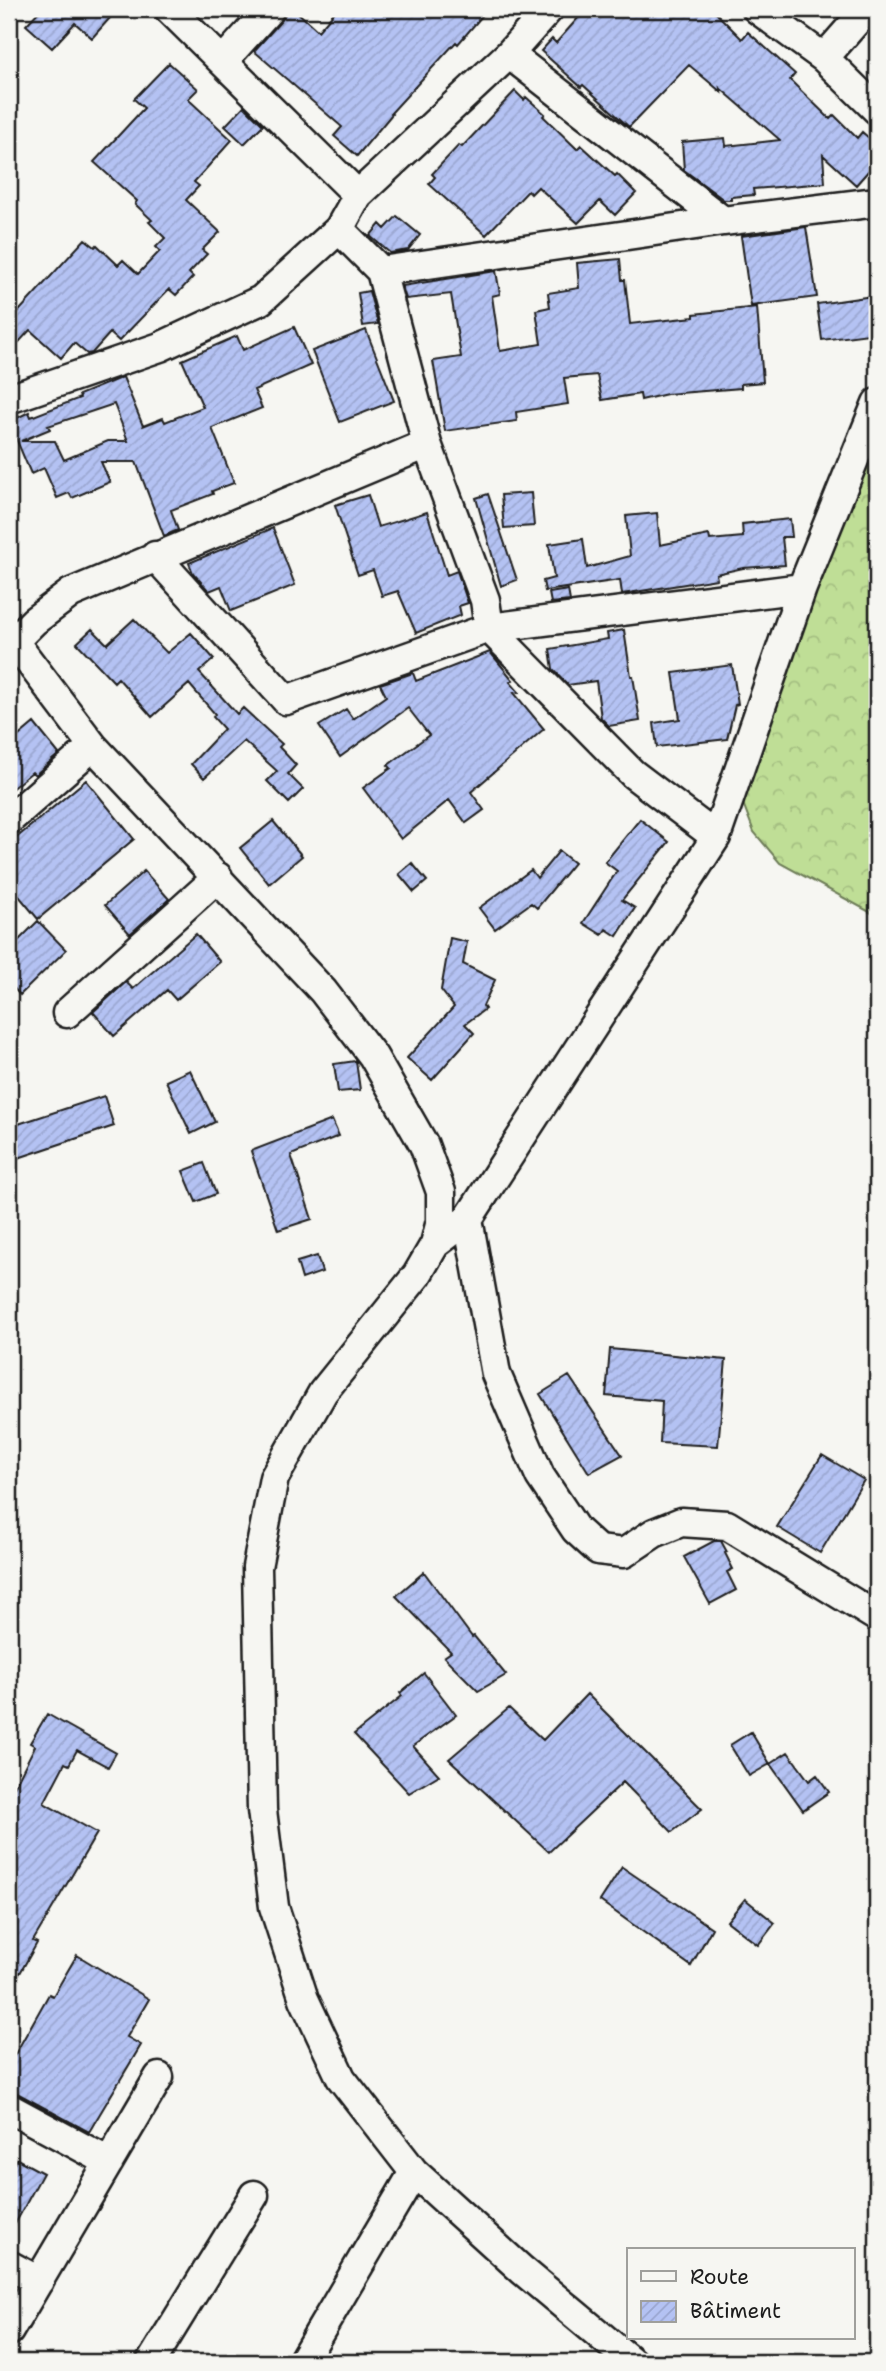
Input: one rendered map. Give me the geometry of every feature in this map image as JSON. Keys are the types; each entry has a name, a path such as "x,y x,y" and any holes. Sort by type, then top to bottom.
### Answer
{"street":[{"path":"169,9 358,195"},
{"path":"223,61 270,9"},
{"path":"9,399 160,346 261,300 339,229 358,195 509,54 548,9"},
{"path":"757,9 824,58 877,110"},
{"path":"824,58 867,9"},
{"path":"509,54 723,221"},
{"path":"381,271 723,221 877,202"},
{"path":"339,229 381,271 427,444 485,600 489,628 634,774 716,837"},
{"path":"435,1244 468,1219 716,837 802,588 877,403"},
{"path":"427,444 71,593 11,639 93,746 323,991 373,1056 425,1145 441,1192 441,1221 435,1244 410,1285 323,1392 274,1478 257,1567 262,1810 274,1907 304,1999 341,2078 414,2172 522,2270 632,2362"},
{"path":"155,556 286,701 489,628 802,588"},
{"path":"9,820 93,746"},
{"path":"67,1013 218,877"},
{"path":"468,1219 496,1374 540,1476 576,1530 598,1550 624,1553 654,1533 681,1522 727,1525 877,1617"},
{"path":"9,2331 159,2077"},
{"path":"9,2108 109,2162"},
{"path":"302,2362 414,2172"},
{"path":"151,2362 254,2195"},
{"path":"9,2264 39,2281"}],"green space":[{"path":"877,431 877,916 780,863 754,832 741,798 743,764"}],"building":[{"path":"41,9 118,9 92,38 75,23 52,48 26,25"},
{"path":"288,9 294,9 318,31 337,9 488,9 391,113 357,156 334,136 342,127 254,51 282,20"},
{"path":"586,9 712,9 742,39 748,32 795,74 790,80 830,119 834,115 857,138 862,132 877,145 877,161 856,185 823,155 825,183 753,189 754,195 724,200 684,170 682,142 725,138 726,146 780,140 689,65 629,127 541,51 552,39 556,43"},
{"path":"169,63 198,89 188,99 232,140 194,182 199,186 186,200 220,232 202,250 207,254 189,273 193,277 176,295 169,289 119,341 110,333 92,353 87,354 74,343 61,358 30,330 9,353 9,322 85,239 95,247 97,245 118,265 123,260 138,274 160,251 156,247 165,238 149,222 152,220 135,204 137,201 94,162 144,108 134,99"},
{"path":"515,91 545,114 543,116 577,149 581,145 636,193 615,215 600,201 578,223 538,187 531,194 528,191 486,235 429,184 435,177 432,174 459,145 462,147"},
{"path":"244,106 263,125 244,144 225,126"},
{"path":"397,216 420,235 408,250 390,253 370,236 380,224 385,229"},
{"path":"806,227 817,297 751,306 741,236"},
{"path":"620,259 630,324 757,307 763,382 741,384 741,388 667,394 641,400 640,394 602,400 597,375 564,378 568,404 516,412 517,421 445,431 433,361 461,357 451,294 406,299 402,286 496,271 500,294 492,296 500,351 541,344 536,310 550,307 548,293 579,288 577,263"},
{"path":"369,291 378,324 363,326 358,293"},
{"path":"873,296 877,333 822,340 817,304"},
{"path":"294,327 311,365 254,390 262,408 212,428 234,483 171,510 178,530 164,536 136,462 101,462 110,482 72,498 69,493 57,498 44,468 31,474 9,422 29,412 31,417 80,398 79,395 123,377 143,426 163,418 165,422 203,407 182,360 237,336 243,350","holes":["114,404 128,441 108,441 64,460 55,441 21,441 50,429 48,426"]},
{"path":"366,330 394,401 340,422 312,351"},
{"path":"531,493 534,526 504,528 501,495"},
{"path":"488,494 517,580 501,586 476,498"},
{"path":"368,495 378,527 427,512 447,575 457,571 468,603 459,606 461,615 416,633 398,591 382,596 373,570 358,575 335,505"},
{"path":"657,513 660,545 709,535 710,540 743,537 742,524 790,519 792,537 782,537 785,565 743,568 716,574 717,579 622,594 620,580 545,591 543,581 554,578 549,544 583,539 587,568 630,556 626,516"},
{"path":"273,528 295,585 231,611 221,586 209,591 193,573 189,563"},
{"path":"568,590 570,601 551,603 549,593"},
{"path":"134,619 167,653 191,633 214,659 199,672 237,714 243,708 282,744 279,747 296,765 288,774 303,789 289,803 267,781 277,771 244,741 204,778 191,764 224,729 213,717 215,714 189,684 152,717 118,678 114,682 77,643 92,629 107,644"},
{"path":"624,630 640,721 609,726 601,718 596,681 568,685 553,669 550,649 608,639 607,633"},
{"path":"490,652 513,680 510,682 519,692 514,693 544,729 471,792 484,810 466,823 449,800 401,839 363,788 391,768 388,765 429,735 408,708 340,757 319,726 346,709 353,719 386,696 380,684 413,673 416,681"},
{"path":"732,665 738,704 735,705 727,739 657,747 654,723 680,719 673,673"},
{"path":"34,723 59,754 35,775 32,772 9,791 9,744"},
{"path":"86,780 134,839 38,919 9,884 9,844"},
{"path":"640,819 669,842 622,900 635,908 617,936 606,929 602,935 583,923 617,871 605,862"},
{"path":"273,821 302,856 269,884 240,848"},
{"path":"559,851 574,863 537,908 531,903 495,929 479,908 531,870 537,878"},
{"path":"412,863 427,881 414,892 399,874"},
{"path":"144,871 169,899 130,934 105,905"},
{"path":"38,921 66,950 20,995 9,983 9,950"},
{"path":"196,934 220,962 176,1000 167,990 114,1036 93,1012 126,982 133,989"},
{"path":"450,938 467,942 463,964 495,980 483,1006 485,1009 465,1024 474,1033 432,1080 407,1058 454,1007 441,990"},
{"path":"356,1061 360,1090 338,1092 334,1064"},
{"path":"190,1070 215,1122 191,1134 166,1081"},
{"path":"104,1096 114,1126 9,1161 9,1127"},
{"path":"332,1120 339,1136 291,1155 312,1219 278,1230 251,1151"},
{"path":"204,1163 216,1194 196,1202 183,1171"},
{"path":"317,1256 322,1272 302,1279 297,1262"},
{"path":"610,1349 726,1360 718,1446 660,1443 662,1401 606,1396"},
{"path":"569,1376 622,1455 589,1473 540,1394"},
{"path":"822,1455 864,1480 820,1553 777,1527"},
{"path":"714,1541 721,1541 727,1552 725,1553 733,1569 727,1572 736,1590 710,1604 684,1557"},
{"path":"424,1572 472,1637 474,1636 506,1675 478,1691 444,1657 451,1652 396,1596"},
{"path":"424,1673 456,1715 413,1746 439,1775 409,1793 354,1734 402,1696 400,1693"},
{"path":"587,1694 702,1809 672,1832 623,1782 549,1852 449,1759 509,1708 543,1740"},
{"path":"47,1714 116,1753 108,1767 77,1750 69,1765 65,1763 44,1803 97,1833 33,1941 37,1943 20,1973 9,1966 9,1797 35,1746 30,1743"},
{"path":"751,1732 770,1764 749,1776 730,1745"},
{"path":"788,1752 809,1781 817,1775 829,1792 803,1810 770,1764"},
{"path":"622,1867 712,1928 691,1966 600,1901"},
{"path":"745,1899 775,1923 758,1945 727,1921"},
{"path":"77,1955 149,1999 127,2037 141,2045 89,2132 9,2091 9,2065 49,1994 53,1996"},
{"path":"17,2159 43,2173 9,2235 9,2173"}]}
